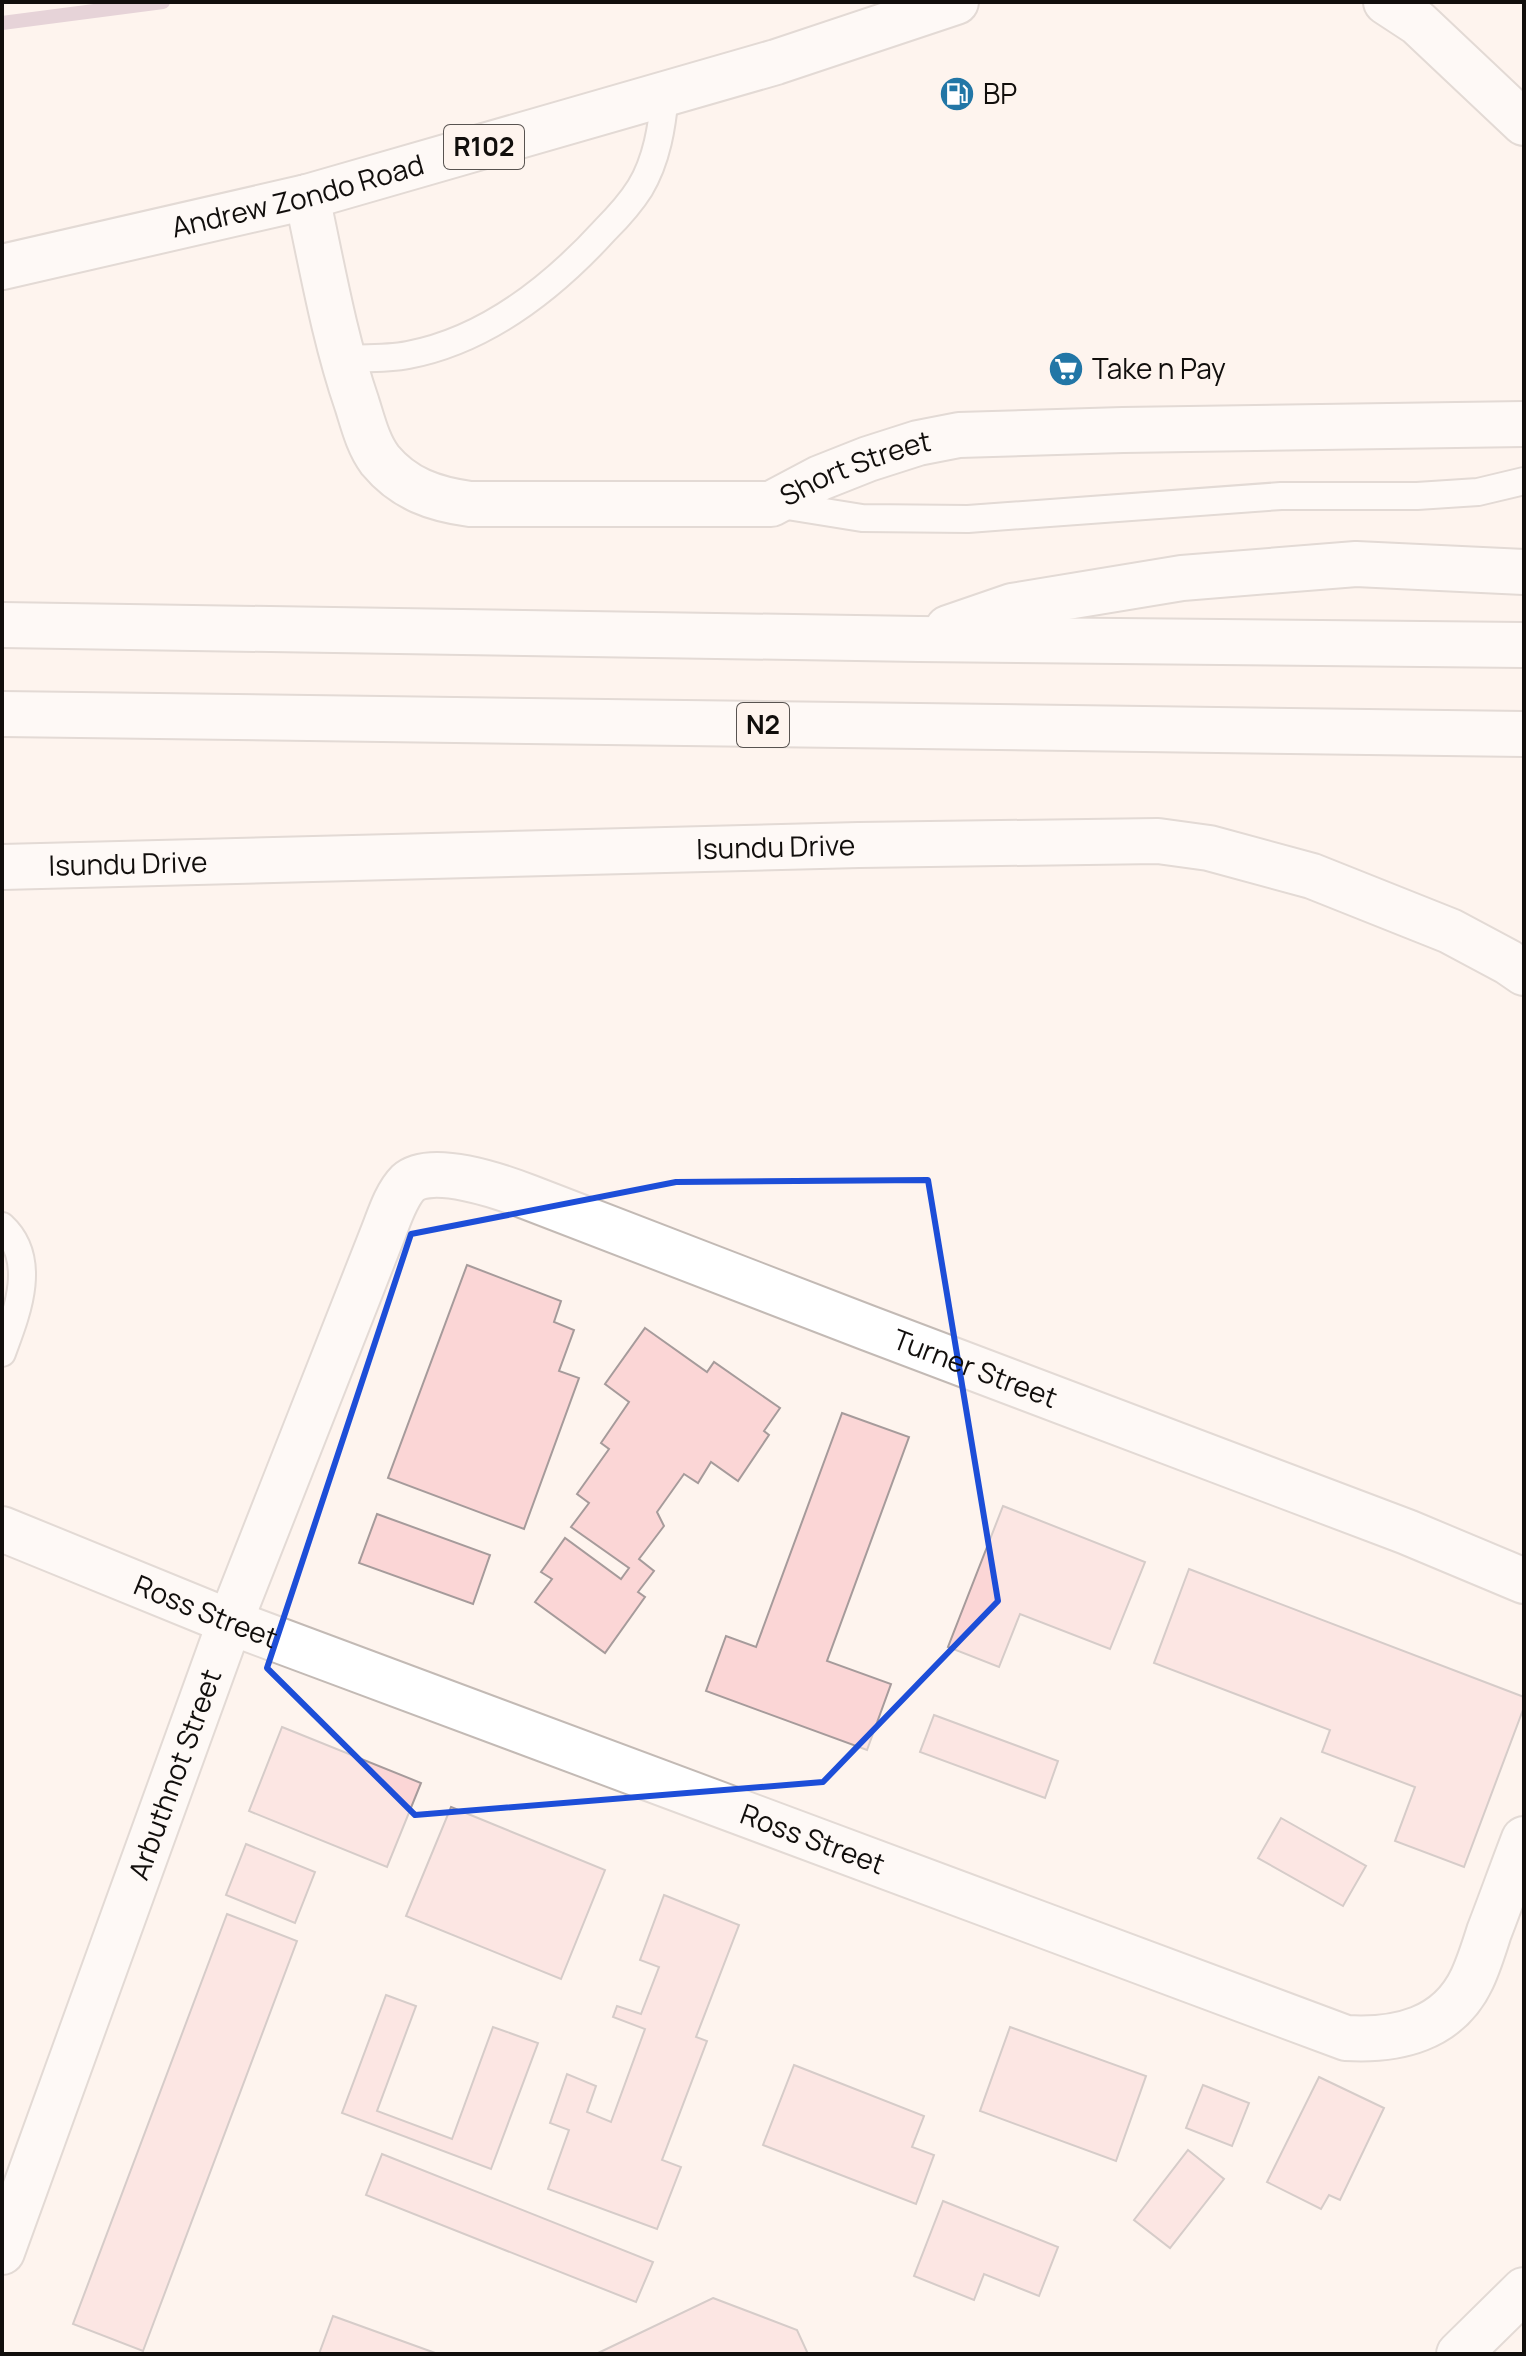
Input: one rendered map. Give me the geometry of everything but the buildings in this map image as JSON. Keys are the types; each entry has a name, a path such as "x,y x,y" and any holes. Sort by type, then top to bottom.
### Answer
{"main road":[{"name":"Andrew Zondo Road","path":"3,267 307,197 776,62 956,2"},
{"path":"1404,9 1524,123"},
{"name":"Short Street","path":"307,197 341,359 370,442 380,459 410,487 446,501 470,504 771,504 820,478 868,459 918,443 959,435 1524,424"},
{"path":"919,639 1012,606 1182,578 1356,564 1524,572"},
{"path":"2,625 1524,645"},
{"name":"N2","path":"2,714 1524,734"},
{"name":"Isundu Drive","path":"2,867 859,845 1158,841 1209,848 1312,876 1450,931 1524,973"},
{"name":"Turner Street","path":"422,1177 440,1175 464,1178 528,1197 1407,1532 1524,1581"},
{"name":"Arbuthnot Street","path":"2,2252 230,1622 398,1198 408,1183 422,1177"},
{"name":"Ross Street","path":"2,1529 230,1622 1346,2038 1373,2040 1399,2037 1441,2018 1458,2003 1472,1980 1524,1839"},
{"path":"1459,2354 1524,2290"}],"lane":[{"path":"341,359 408,355 488,327 524,304 586,251 641,186 657,147 665,95"},
{"path":"771,504 862,518 968,519 1281,496 1417,496 1478,492 1524,481"},
{"path":"2,1226 13,1239 22,1286 18,1310 2,1353"}],"highlighted area":[{"path":"928,1180 998,1601 823,1782 415,1815 267,1668 411,1234 676,1182"}],"waterway":[{"path":"2,23 163,2"}],"place":[{"name":"BP","path":"957,94"},
{"name":"Take n Pay","path":"1066,369"}]}
